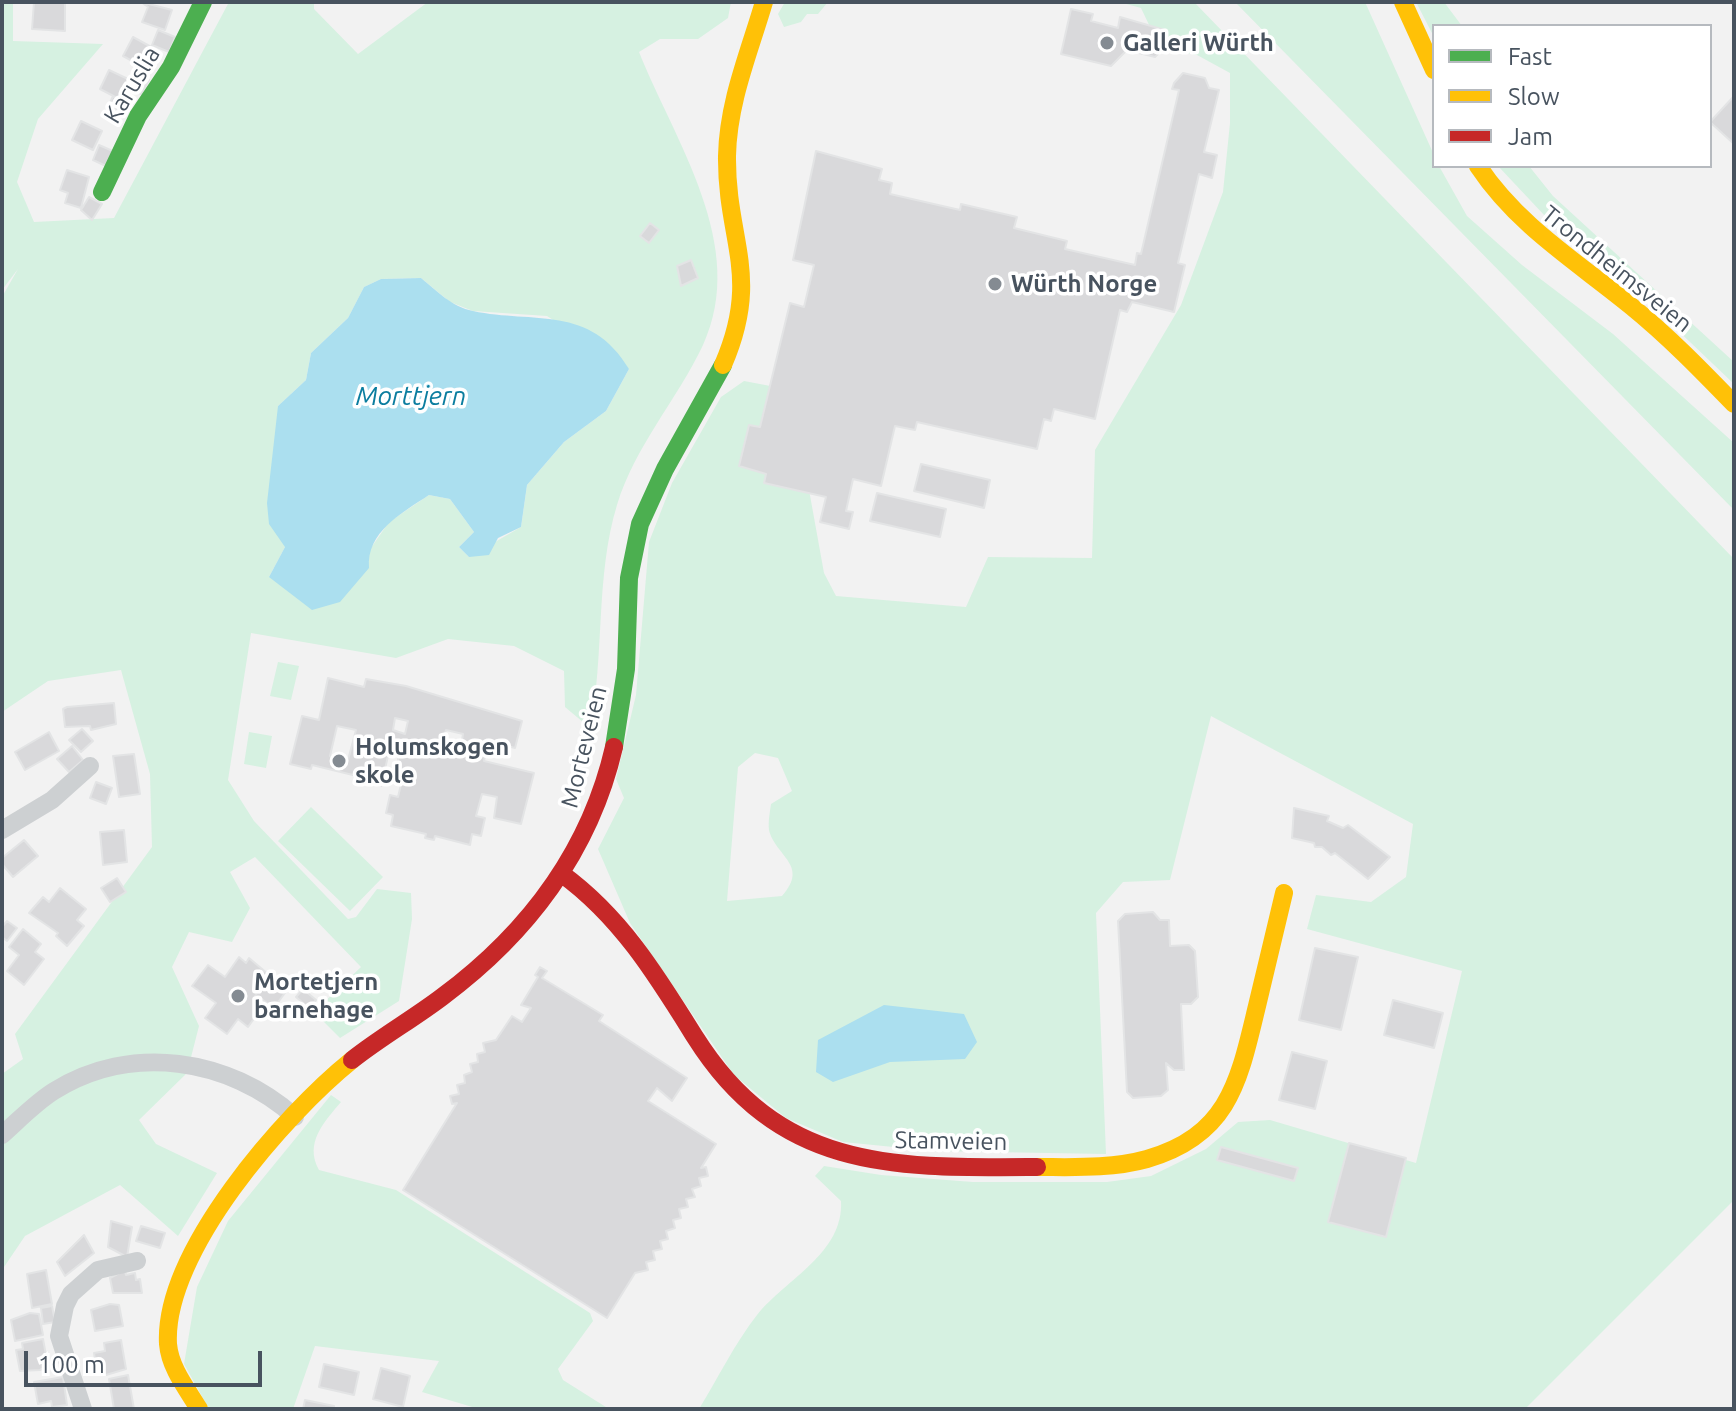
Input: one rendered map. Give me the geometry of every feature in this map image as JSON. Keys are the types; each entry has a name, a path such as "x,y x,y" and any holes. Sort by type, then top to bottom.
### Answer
{"street":[{"name":"Karuslia","path":"102,192 138,116 171,67 203,2"},
{"name":"Morteveien","path":"199,1409 174,1368 168,1347 168,1326 177,1292 223,1201 295,1117 348,1063 484,963 525,921 562,874 595,807 619,721 626,673 629,570 641,523 656,488 718,379 739,322 743,263 728,174 728,137 735,87 764,2"},
{"path":"1403,2 1432,66"},
{"name":"Trondheimsveien","path":"1479,168 1505,206 1531,232 1649,321 1734,404"},
{"path":"2,830 52,800 90,766"},
{"name":"Stamveien","path":"562,874 586,889 614,917 714,1066 749,1105 780,1128 811,1144 889,1165 1083,1167 1135,1163 1173,1151 1204,1132 1225,1109 1238,1082 1284,893"},
{"path":"2,1135 42,1099 81,1077 107,1068 154,1062 193,1065 225,1073 274,1098 295,1117"},
{"path":"83,1409 59,1336 65,1306 71,1294 98,1270 137,1261"}],"green space":[{"path":"2,2 13,2 13,41 103,44 38,119 17,182 34,222 114,218 229,2 314,2 314,9 358,54 428,2 731,2 728,18 698,39 660,39 639,52 702,195 717,270 715,308 703,345 634,463 617,505 606,560 590,728 565,707 564,671 514,646 448,639 396,658 251,633 228,780 254,821 348,919 356,917 377,889 411,893 412,919 399,1001 340,1038 314,1012 361,967 255,857 230,872 250,908 232,942 189,932 172,967 199,1026 187,1073 139,1120 156,1144 217,1173 178,1236 120,1185 25,1236 2,1270 2,1074 23,1059 15,1034 152,847 150,774 121,670 48,681 2,712 2,297 18,269 2,290","holes":["421,278 450,302 473,311 547,316 629,369 606,411 564,442 527,485 521,527 469,557 459,547 474,532 450,499 429,495 389,522 368,552 269,577 285,547 278,406 306,380 311,353 348,318 364,287 381,279"]},
{"path":"785,2 828,2 818,14 807,14 801,22 784,27 778,14"},
{"path":"1119,2 1194,2 1734,559 1734,1200 1525,1409 699,1409 757,1315 811,1264 833,1236 841,1201 815,1176 824,1166 881,1175 973,1182 1107,1182 1151,1176 1206,1149 1238,1122 1270,1120 1416,1163 1462,971 1307,929 1316,895 1371,902 1406,877 1413,824 1211,716 1170,880 1123,882 1096,913 1106,1154 934,1151 843,1142 786,1118 734,1075 630,923 598,849 624,798 616,779 636,695 649,542 672,483 721,397 744,381 786,389 793,401 824,573 836,596 966,607 988,557 1092,558 1095,450 1181,305 1223,192 1230,123 1230,73 1197,55 1160,48 1141,8","holes":["755,753 778,758 792,791 771,804 769,830 792,868 790,885 782,896 727,901 738,767"]},
{"path":"1235,2 1365,2 1432,151 1432,168 1440,168 1467,216 1522,265 1613,334 1734,443 1734,510"},
{"path":"1416,2 1444,2 1460,24 1432,24 1432,33"},
{"path":"1500,168 1531,168 1553,196 1734,362 1734,384 1625,280 1545,216"},
{"path":"278,662 299,666 291,700 270,696"},
{"path":"249,732 272,736 266,768 244,764"},
{"path":"311,807 383,877 350,911 278,841"},
{"path":"331,1095 341,1102 323,1125 315,1142 315,1160 319,1170 396,1190 590,1313 593,1321 558,1369 563,1380 609,1409 479,1409 422,1392 439,1361 315,1346 293,1409 209,1409 184,1364 197,1287 228,1221"}],"water":[{"name":"Morttjern","path":"421,278 445,298 465,309 559,320 579,326 597,334 614,348 629,369 606,411 564,442 527,485 521,527 498,538 489,555 469,557 459,547 474,532 450,499 429,495 397,517 380,534 373,544 369,568 340,602 312,610 269,577 285,547 269,524 267,503 278,406 306,380 311,353 348,318 364,287 381,279"},
{"path":"884,1005 964,1014 977,1042 965,1059 890,1062 833,1082 816,1072 818,1040"}],"building":[{"path":"34,2 65,3 65,31 32,29"},
{"path":"141,2 172,10 165,30 142,22 148,7"},
{"path":"1071,9 1093,14 1091,21 1118,28 1120,17 1165,30 1160,52 1155,57 1127,50 1111,66 1061,54"},
{"path":"158,30 175,37 169,52 152,45"},
{"path":"133,37 155,49 145,68 123,56"},
{"path":"109,70 130,80 121,100 100,89"},
{"path":"136,72 149,80 141,94 128,87"},
{"name":"Würth Norge","path":"1183,73 1205,78 1209,88 1219,90 1204,152 1217,155 1212,178 1199,174 1178,263 1185,265 1174,312 1132,302 1127,312 1120,310 1095,419 1054,409 1051,421 1044,419 1037,449 917,422 915,430 895,426 881,486 853,479 846,511 853,512 849,529 820,522 826,497 764,483 766,474 739,466 749,425 760,427 790,303 804,307 814,265 793,260 816,151 882,169 879,180 892,183 890,194 960,210 961,204 1017,217 1014,228 1067,241 1065,249 1135,265 1137,253 1141,254 1179,90 1172,89"},
{"path":"113,96 130,104 126,113 109,105"},
{"path":"1734,96 1734,144 1712,124 1712,120"},
{"path":"81,121 102,131 93,150 72,140"},
{"path":"99,145 115,152 108,167 93,160"},
{"path":"67,170 89,177 81,208 65,203 68,193 60,190"},
{"path":"89,197 102,204 92,220 81,210"},
{"path":"650,223 659,230 649,243 640,236"},
{"path":"691,260 698,278 681,286 677,266"},
{"path":"921,464 990,480 984,508 914,491"},
{"path":"877,493 946,509 940,537 870,521"},
{"name":"Holumskogen skole","path":"328,678 364,687 366,679 406,686 522,721 515,748 504,745 502,754 486,750 484,761 534,773 521,824 494,818 497,797 482,794 476,816 485,818 481,836 472,834 470,845 435,836 434,840 425,838 426,834 391,826 393,815 386,813 390,795 398,797 403,776 395,774 399,755 407,757 410,743 392,739 381,786 360,781 361,777 312,765 311,769 290,764 302,716 319,720","holes":["395,718 408,721 405,734 393,730","337,726 356,730 348,760 330,756","446,730 463,734 461,747 442,743"]},
{"path":"114,703 116,724 91,730 90,726 65,727 63,709 67,707"},
{"path":"82,729 93,741 81,752 69,740"},
{"path":"49,732 59,751 25,770 15,752"},
{"path":"72,746 83,760 69,772 57,759"},
{"path":"134,754 140,794 119,797 113,756"},
{"path":"96,782 112,788 106,804 90,798"},
{"path":"1294,808 1329,816 1327,821 1343,828 1348,825 1390,857 1368,879 1335,853 1331,855 1322,847 1315,847 1314,843 1292,838"},
{"path":"124,830 127,862 103,865 100,832"},
{"path":"24,840 38,856 13,877 2,864 2,858"},
{"path":"117,878 126,892 110,902 101,888"},
{"path":"60,888 86,909 77,920 84,926 67,946 56,936 58,933 29,913 43,897 49,902"},
{"path":"1153,912 1160,920 1169,920 1170,946 1189,945 1195,951 1198,997 1191,1004 1181,1004 1184,1070 1174,1070 1166,1063 1168,1090 1161,1096 1133,1098 1127,1092 1118,921 1125,914"},
{"path":"7,921 17,928 7,941 2,937 2,927"},
{"path":"23,929 41,944 35,952 44,959 24,985 7,971 19,955 9,947"},
{"path":"1315,948 1358,957 1341,1030 1299,1020"},
{"path":"239,957 246,963 249,958 287,990 274,1008 256,995 253,999 263,1006 248,1027 238,1019 227,1034 205,1018 216,1003 192,986 208,965 225,977"},
{"path":"540,967 547,971 542,978 603,1015 599,1021 687,1078 672,1101 657,1088 648,1101 716,1144 701,1168 706,1167 708,1176 699,1178 701,1186 692,1189 695,1197 686,1199 688,1207 679,1209 681,1218 673,1220 675,1228 666,1231 668,1239 660,1241 662,1249 653,1251 655,1260 646,1262 648,1270 635,1273 607,1318 403,1190 457,1103 452,1104 450,1096 459,1094 457,1085 465,1083 464,1075 472,1072 470,1064 478,1062 477,1054 485,1052 483,1043 496,1040 512,1016 522,1022 531,1008 521,1005 538,977 535,975"},
{"path":"303,989 316,1000 309,1008 296,997"},
{"path":"1393,1000 1443,1013 1434,1048 1384,1035"},
{"path":"1292,1052 1327,1061 1315,1109 1279,1100"},
{"path":"1349,1143 1406,1158 1386,1237 1328,1222"},
{"path":"1221,1147 1298,1168 1294,1181 1217,1160"},
{"path":"111,1221 132,1227 127,1257 108,1247"},
{"path":"141,1226 165,1233 160,1248 136,1241"},
{"path":"84,1235 94,1253 65,1276 57,1262"},
{"path":"46,1270 52,1304 32,1308 27,1274"},
{"path":"125,1270 126,1275 135,1273 136,1280 140,1279 142,1293 113,1293 110,1278"},
{"path":"110,1304 119,1305 123,1326 95,1331 91,1310"},
{"path":"52,1306 55,1322 43,1324 41,1308"},
{"path":"30,1313 39,1314 43,1335 15,1341 11,1320"},
{"path":"43,1339 48,1366 40,1370 20,1371 16,1350 23,1349 22,1343"},
{"path":"121,1340 126,1369 106,1375 97,1374 94,1353 105,1351 104,1343"},
{"path":"324,1364 359,1372 354,1395 319,1387"},
{"path":"381,1368 410,1376 403,1407 373,1399"},
{"path":"128,1375 134,1409 114,1409 109,1379"},
{"path":"63,1377 67,1405 52,1407 51,1401 38,1404 34,1382"},
{"path":"305,1400 334,1406 334,1409 303,1409"}],"traffic: fast":[{"path":"102,192 138,116 171,67 203,2"},
{"path":"614,747 626,669 629,578 640,524 665,469 723,365"}],"traffic: slow":[{"path":"723,365 734,334 741,282 728,186 728,136 740,78 764,2"},
{"path":"1403,2 1432,66"},
{"path":"1480,168 1529,225 1645,317 1734,404"},
{"path":"1037,1167 1106,1166 1147,1159 1175,1149 1214,1120 1236,1081 1244,1058 1284,893"},
{"path":"199,1409 176,1370 168,1344 172,1308 185,1268 206,1228 263,1149 294,1114 352,1060"}],"traffic: jam":[{"path":"352,1060 473,972 527,918 551,887 589,821 614,747"},
{"path":"562,874 620,928 728,1081 764,1114 803,1138 845,1153 889,1162 936,1166 1037,1167"}],"place":[{"name":"Galleri Würth","path":"1107,43"},
{"name":"Würth Norge","path":"995,284"},
{"name":"Holumskogen skole","path":"339,761"},
{"name":"Mortetjern barnehage","path":"238,996"}]}
